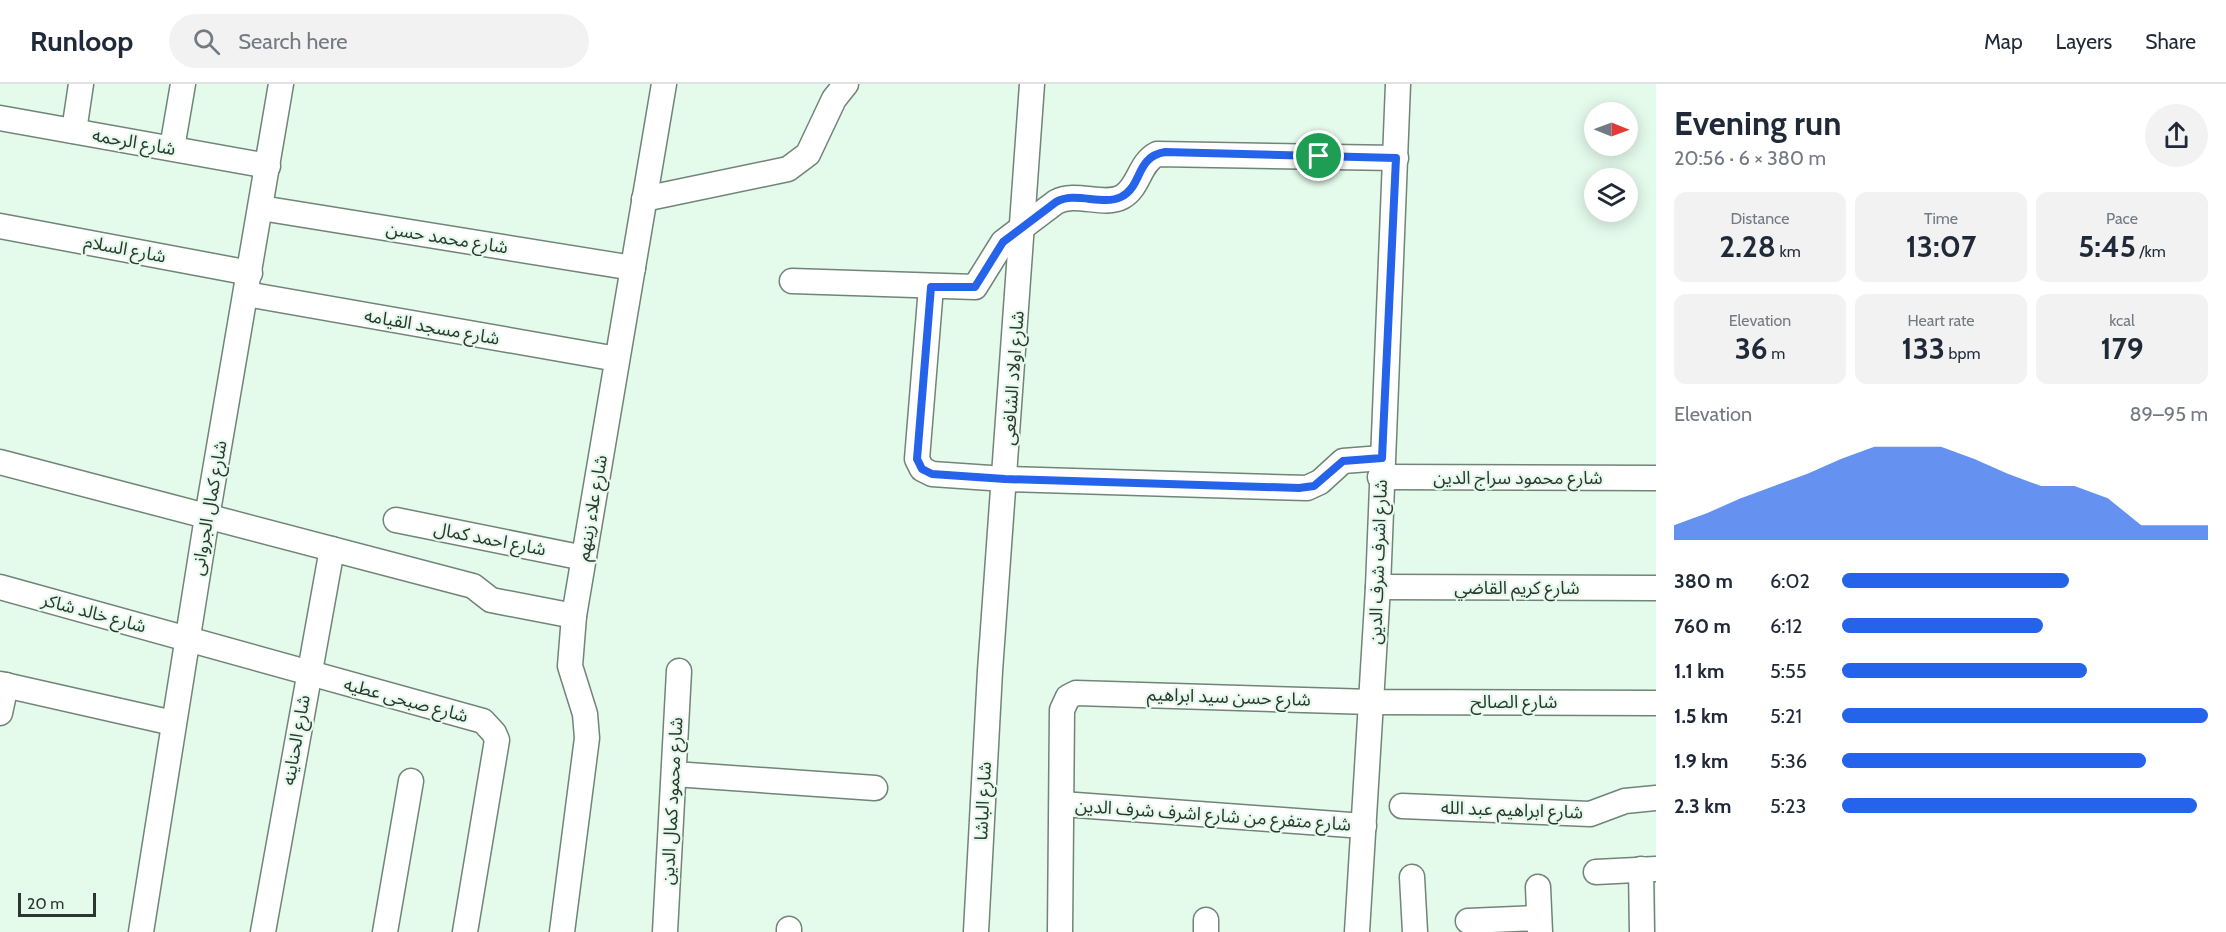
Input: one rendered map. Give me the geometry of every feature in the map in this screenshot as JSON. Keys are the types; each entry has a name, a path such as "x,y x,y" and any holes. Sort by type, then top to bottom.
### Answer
{"street":[{"path":"74,131 81,84"},
{"path":"172,148 183,84"},
{"name":"شارع كمال الجروانى","path":"141,932 207,516 281,84"},
{"name":"شارع علاء زينهم","path":"562,932 586,738 585,714 570,666 574,616 664,84"},
{"path":"644,199 788,169 808,154 834,99 846,84"},
{"name":"شارع اولاد الشافعى","path":"990,671 1024,228 1032,84"},
{"name":"شارع اشرف شرف الدين","path":"1357,932 1378,587 1398,84"},
{"name":"شارع الرحمه","path":"0,118 268,166"},
{"path":"792,281 975,287 995,251 1003,242 1060,200 1118,199 1128,192 1148,158 1165,152 1396,158"},
{"name":"شارع محمد حسن","path":"261,208 633,268"},
{"name":"شارع السلام","path":"0,226 248,284"},
{"name":"شارع مسجد القيامه","path":"248,284 617,359"},
{"name":"شارع محمود سراج الدين","path":"931,287 917,459 922,469 932,474 1005,479 1307,488 1320,482 1343,461 1381,468 1656,478"},
{"path":"0,462 472,586 491,600 574,616"},
{"name":"شارع احمد كمال","path":"396,520 584,558"},
{"name":"شارع الحناينه","path":"262,932 332,549"},
{"name":"شارع خالد شاكر","path":"0,587 187,639"},
{"name":"شارع كريم القاضي","path":"1378,587 1656,588"},
{"name":"شارع صبحى عطيه","path":"187,639 483,721 497,740 465,932"},
{"name":"شارع محمود كمال الدين","path":"665,932 679,671"},
{"name":"شارع الباشا","path":"976,932 990,671"},
{"path":"0,713 3,685 173,723"},
{"name":"شارع حسن سيد ابراهيم","path":"1062,804 1062,710 1068,698 1086,692 1372,702"},
{"name":"شارع الصالح","path":"1372,702 1656,703"},
{"path":"674,774 875,788"},
{"path":"385,932 411,781"},
{"name":"شارع ابراهيم عبد الله","path":"1402,806 1590,814 1625,801 1656,798"},
{"path":"1060,932 1062,804"},
{"name":"شارع متفرع من شارع اشرف شرف الدين","path":"1062,804 1364,826"},
{"path":"1596,872 1648,869 1642,932"},
{"path":"1412,877 1415,932"},
{"path":"1468,921 1539,925 1538,887"}],"route":[{"path":"1157,153 1319,156 1396,158 1382,458 1358,458 1343,461 1320,482 1307,488 1005,479 932,474 922,469 917,459 931,287 975,287 995,251 1003,242 1056,202 1064,198 1118,199 1128,192 1148,158 1157,153"}]}
